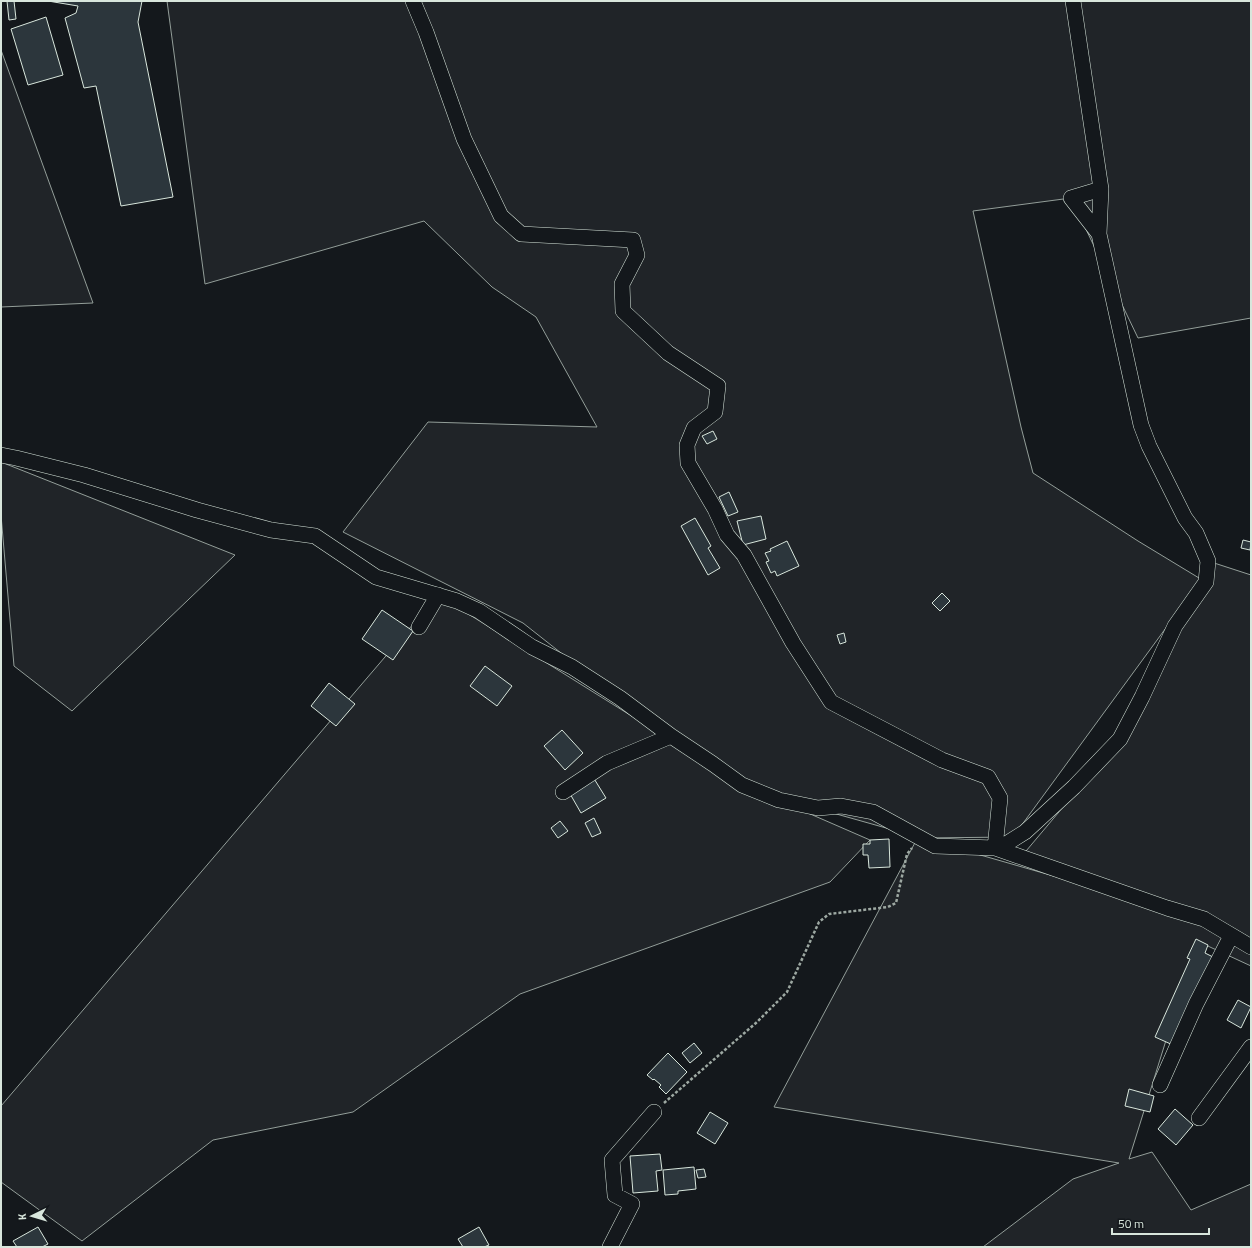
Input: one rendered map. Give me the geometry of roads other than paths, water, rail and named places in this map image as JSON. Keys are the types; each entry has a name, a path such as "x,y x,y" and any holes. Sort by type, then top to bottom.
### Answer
{"street":[{"path":"413,1 426,32 464,139 501,216 521,234 633,240 637,255 622,284 623,311 668,352 718,386 715,412 694,428 687,445 688,462 715,509 727,535 744,556 793,643 831,702 942,760 988,777 1000,798 997,849"},
{"path":"997,849 1025,832 1074,787 1120,739 1142,697 1175,626 1206,582 1208,562 1196,533 1185,518 1149,446 1142,425 1099,234 1101,189 1073,1"},
{"path":"1099,234 1070,198 1101,189"},
{"path":"1,455 84,475 190,508 271,530 315,536 376,577 457,601 479,611 532,647 572,667 620,698 671,736 742,785 779,800 818,808 841,806 873,812 935,846 997,849 1040,862 1160,906 1204,919 1251,947"},
{"path":"419,627 438,595"},
{"path":"563,792 607,763 671,736"},
{"path":"1160,1085 1196,1004 1231,936"},
{"path":"1199,1118 1251,1047"},
{"path":"610,1247 632,1204 616,1195 612,1160 654,1112"}]}
